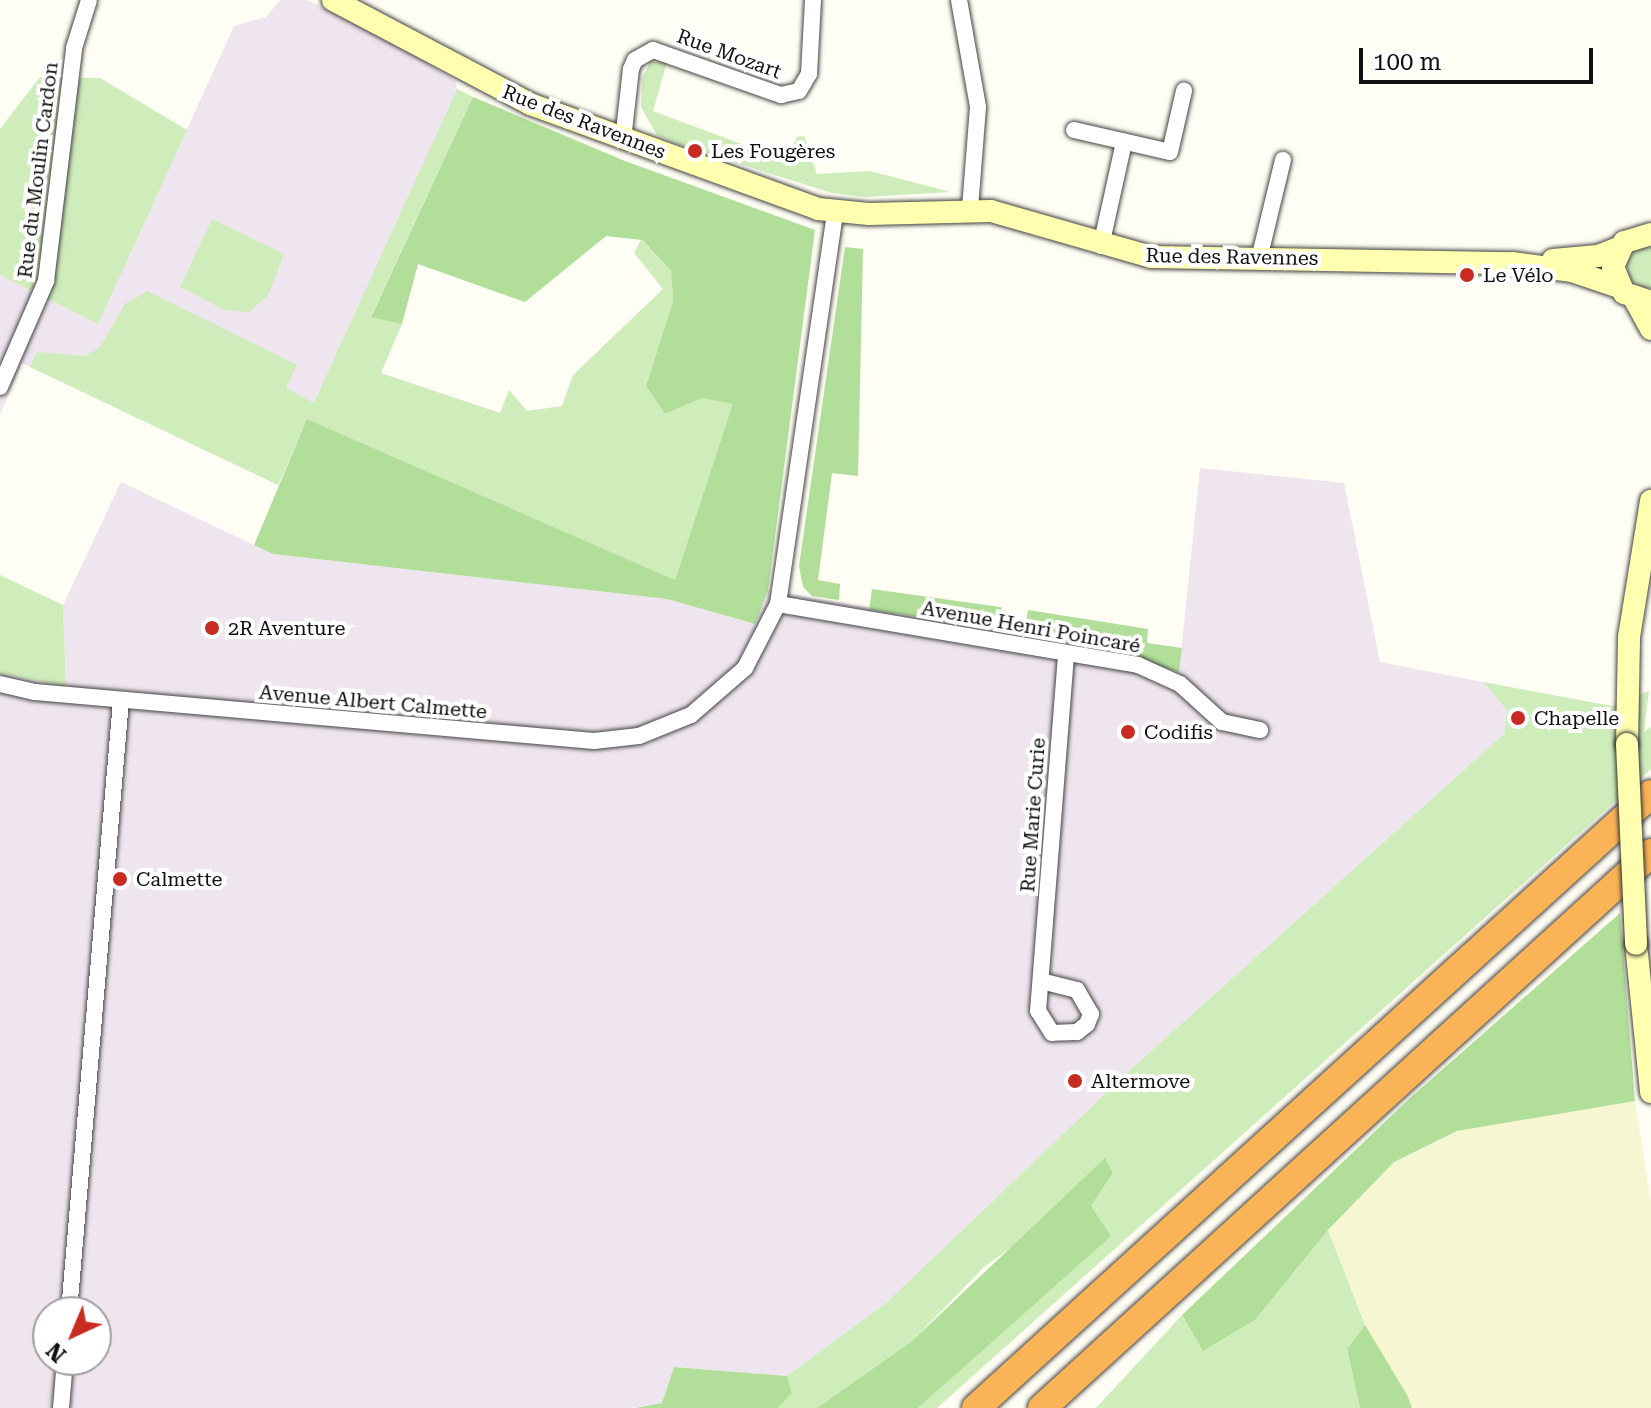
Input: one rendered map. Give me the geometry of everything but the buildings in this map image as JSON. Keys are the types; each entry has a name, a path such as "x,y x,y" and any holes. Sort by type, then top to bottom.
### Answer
{"highway":[{"path":"976,1408 1651,794"},
{"path":"1042,1408 1651,853"},
{"path":"1070,1408 1310,1162"}],"street":[{"name":"Rue du Moulin Cardon","path":"0,387 46,281 75,40 89,0"},
{"name":"Rue des Ravennes","path":"333,0 502,91 777,198 835,212 970,209 1020,216 1101,246 1151,257 1512,263 1598,256 1619,248"},
{"name":"Rue Mozart","path":"623,140 631,69 642,53 653,50 781,95 799,91 809,74 813,0"},
{"path":"959,0 978,107 970,209"},
{"path":"1074,130 1170,152 1184,91"},
{"path":"1101,246 1124,142"},
{"path":"1259,259 1283,160"},
{"name":"Avenue Albert Calmette","path":"0,684 121,700 576,740 623,739 679,721 724,691 753,656 778,604 835,212"},
{"path":"1647,230 1619,248 1613,267 1635,296 1651,329"},
{"name":"Rue des Ravennes","path":"1512,263 1580,273 1635,296"},
{"path":"1651,501 1629,637 1627,744 1636,944 1651,1092"},
{"name":"Avenue Henri Poincaré","path":"778,604 1151,669 1180,684 1215,718 1260,730"},
{"name":"Rue Marie Curie","path":"1041,981 1066,653"},
{"path":"70,1296 121,700"},
{"path":"61,1408 64,1376"}],"shaded area":[{"path":"280,0 307,0 380,34 456,81 457,89 278,485 22,363 0,415 0,275 98,324 234,26 266,17"},
{"path":"1200,468 1344,483 1380,662 1483,682 1507,710 1504,734 1130,1070 886,1303 787,1376 674,1367 662,1403 632,1408 0,1408 0,674 66,685 63,605 121,482 273,554 667,599 754,624 768,590 1090,645 1179,672"}],"green space":[{"path":"650,62 667,62 653,111 787,161 797,137 804,136 817,174 870,171 951,192 864,197 832,193 680,145 657,135 641,107 642,78"},
{"path":"40,77 100,78 187,130 98,324 0,275 0,129"},
{"path":"457,89 473,97 371,316 402,324 381,373 500,413 509,390 527,411 562,406 573,375 663,289 634,253 641,240 671,271 673,301 646,386 665,414 702,398 734,404 675,580 307,419 278,485 30,367 37,352 85,356 100,347 125,304 147,291 297,365 286,388 314,403"},
{"path":"473,97 625,161 815,230 768,590 755,624 667,599 273,554 254,545 307,419 675,580 733,404 702,398 665,414 646,386 673,301 671,271 642,240 606,236 525,302 418,264 402,324 371,317"},
{"path":"212,219 284,254 268,295 249,312 225,310 180,287"},
{"path":"845,247 863,249 858,476 832,473 818,580 840,584 839,600 812,596 803,587 799,566"},
{"path":"1651,247 1651,288 1644,288 1629,279 1627,262 1635,250"},
{"path":"0,575 63,605 66,686 0,674"},
{"path":"872,589 1002,607 999,628 869,610"},
{"path":"1028,610 1148,629 1147,643 1182,648 1179,672 1090,645 1024,635"},
{"path":"1483,682 1612,706 1649,691 1644,732 1651,727 1651,769 937,1408 918,1408 1110,1236 1091,1206 1113,1173 984,1267 912,1341 817,1408 778,1408 792,1393 787,1376 886,1303 1130,1070 1504,734 1507,710"},
{"path":"1620,913 1635,1101 1457,1131 1394,1162 1328,1230 1255,1320 1203,1351 1182,1315 1409,1099"},
{"path":"1635,1101 1651,1202 1651,1408 1412,1408 1365,1325 1328,1230 1394,1162 1457,1131"},
{"path":"1105,1158 1113,1173 1091,1206 1111,1236 918,1408 817,1408 912,1341"},
{"path":"1328,1230 1365,1325 1347,1349 1360,1408 1096,1408 1182,1315 1203,1351 1255,1320"},
{"path":"1365,1325 1412,1408 1360,1408 1347,1349"},
{"path":"674,1367 787,1376 792,1393 778,1408 635,1408 662,1403"}],"place":[{"name":"Les Fougères","path":"695,151"},
{"name":"Le Vélo","path":"1467,275"},
{"name":"2R Aventure","path":"212,628"},
{"name":"Chapelle","path":"1518,718"},
{"name":"Codifis","path":"1128,732"},
{"name":"Calmette","path":"120,879"},
{"name":"Altermove","path":"1075,1081"}]}
